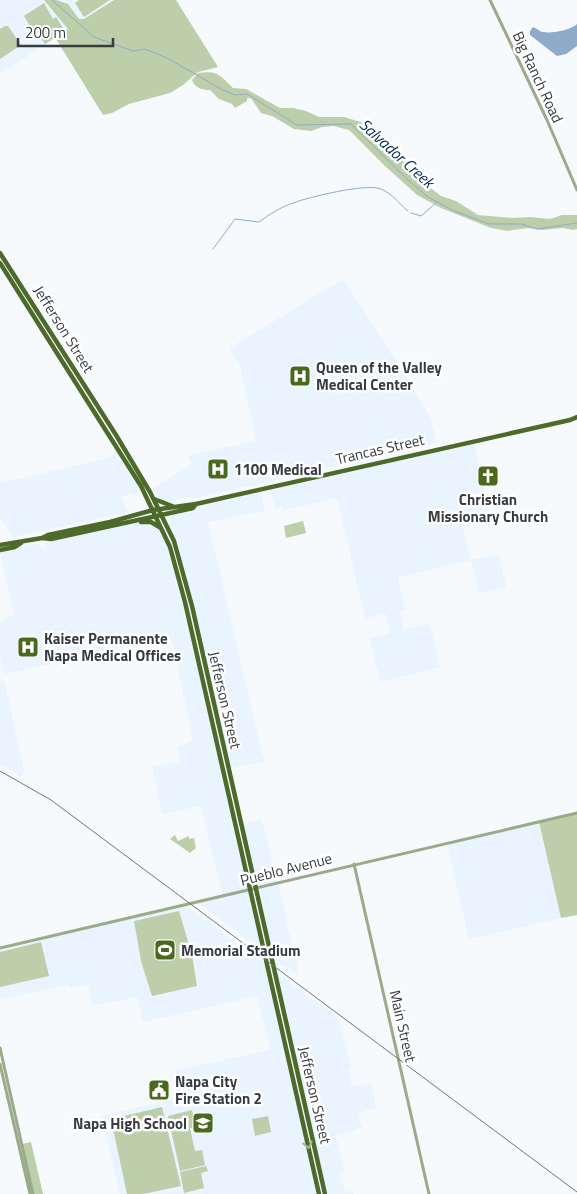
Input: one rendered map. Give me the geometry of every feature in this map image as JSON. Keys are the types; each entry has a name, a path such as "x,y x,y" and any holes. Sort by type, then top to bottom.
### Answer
{"main road":[{"name":"Jefferson Street","path":"0,253 116,435 154,499 168,527 180,560 325,1194"},
{"name":"Jefferson Street","path":"0,262 78,387 112,437 147,498 170,546 182,585 319,1194"},
{"name":"Trancas Street","path":"42,538 51,539 153,510 196,504 570,420 577,416"},
{"name":"Trancas Street","path":"570,420 577,421"},
{"path":"138,514 146,509 147,498"},
{"path":"154,499 176,507"},
{"name":"Trancas Street","path":"0,545 163,516 193,508 196,504"},
{"path":"168,527 172,514"},
{"path":"134,521 151,522 162,529"},
{"name":"Trancas Street","path":"0,550 14,547 22,542"}],"street":[{"name":"Big Ranch Road","path":"490,0 577,190"},
{"name":"Pueblo Avenue","path":"0,948 577,813"},
{"name":"Main Street","path":"354,864 429,1194"},
{"path":"0,1048 32,1194"},
{"path":"0,1064 32,1194"}],"shaded area":[{"path":"0,0 114,0 0,74"},
{"name":"Queen of the Valley Medical Center","path":"343,279 430,417 437,441 435,444 195,498 187,497 166,502 157,497 152,489 192,464 188,456 256,440 240,367 230,348"},
{"path":"474,444 491,519 463,526 471,560 398,577 405,610 400,611 404,630 430,624 440,667 380,682 370,638 390,633 386,614 365,618 337,498 283,510 282,507 275,509 270,490"},
{"path":"118,451 141,492 121,497 128,512 13,537 0,517 0,483 105,459"},
{"path":"261,492 265,511 208,522 264,761 228,769 192,606 168,527 172,514"},
{"path":"151,522 162,529 170,547 265,953 197,902 223,896 201,806 162,814 152,767 180,761 178,746 193,741 172,640 167,638 4,674 0,658 0,621 14,615 0,552 21,545 38,544 45,550 46,542 68,536 134,523"},
{"path":"499,554 506,587 479,593 471,560"},
{"path":"4,680 24,770 22,777 0,765 0,681"},
{"path":"262,819 299,975 271,958 241,824"},
{"path":"539,822 561,918 469,939 447,844"},
{"path":"185,905 267,964 319,1194 120,1194 101,1116 179,1098 174,1071 270,1050 257,996 143,1022 137,997 92,1006 88,984 70,988 69,985 66,985 0,1000 0,948"},
{"path":"274,971 339,1018 351,1068 348,1069 352,1087 371,1083 376,1108 358,1113 362,1128 336,1135 345,1173 340,1175 345,1192 352,1191 353,1194 325,1194"}],"green space":[{"path":"44,0 56,0 68,4 79,19 84,19 114,0 176,0 218,67 198,72 170,93 129,104 112,113 103,115 56,39 63,33 45,44 36,30 33,31 24,16 44,3 53,19 56,17 65,31 68,29"},
{"path":"79,0 110,0 84,17 75,3"},
{"path":"8,26 21,45 0,59 0,29"},
{"path":"210,72 218,74 233,88 246,89 280,108 306,111 319,117 344,117 374,126 386,144 429,187 441,196 456,201 478,215 550,219 562,215 577,215 577,229 542,230 528,228 507,231 491,228 441,208 417,195 349,130 334,126 322,127 311,131 294,129 272,116 261,113 251,98 247,98 247,101 235,108 232,104 219,99 210,90 197,87 192,80 198,73"},
{"path":"303,521 306,533 286,538 284,526"},
{"path":"577,813 577,915 561,918 539,822"},
{"path":"175,835 178,841 189,836 189,839 194,838 196,848 190,853 170,839"},
{"name":"Memorial Stadium","path":"179,911 192,955 197,986 152,996 141,961 134,921"},
{"path":"41,942 49,976 0,987 0,952"},
{"path":"162,1107 181,1186 143,1194 127,1194 111,1119"},
{"path":"192,1110 196,1127 190,1128 195,1151 202,1150 205,1165 180,1171 168,1116"},
{"path":"268,1116 271,1132 255,1136 252,1119"},
{"path":"31,1142 43,1194 33,1194 22,1144"},
{"path":"206,1166 208,1171 201,1173 204,1188 184,1193 180,1172"}],"water":[{"path":"577,24 577,46 566,54 557,56 530,35 533,27 544,32 554,32"}],"waterway":[{"name":"Salvador Creek","path":"52,0 94,37 133,51 145,49 167,58 221,89 235,95 247,94 297,125 351,124 428,197 454,211 489,224 521,224 537,229 577,223"},
{"path":"213,249 235,219 259,222 276,211 312,197 364,188 381,189 392,196 408,211"},
{"path":"411,213 421,216 437,202"}],"railway":[{"path":"0,771 51,800 577,1192"}],"place":[{"name":"Queen of the Valley Medical Center","path":"300,376"},
{"name":"1100 Medical","path":"218,469"},
{"name":"Christian Missionary Church","path":"488,476"},
{"name":"Kaiser Permanente Napa Medical Offices","path":"28,647"},
{"name":"Memorial Stadium","path":"165,950"},
{"name":"Napa City Fire Station 2","path":"159,1090"},
{"name":"Napa High School","path":"203,1123"}]}
